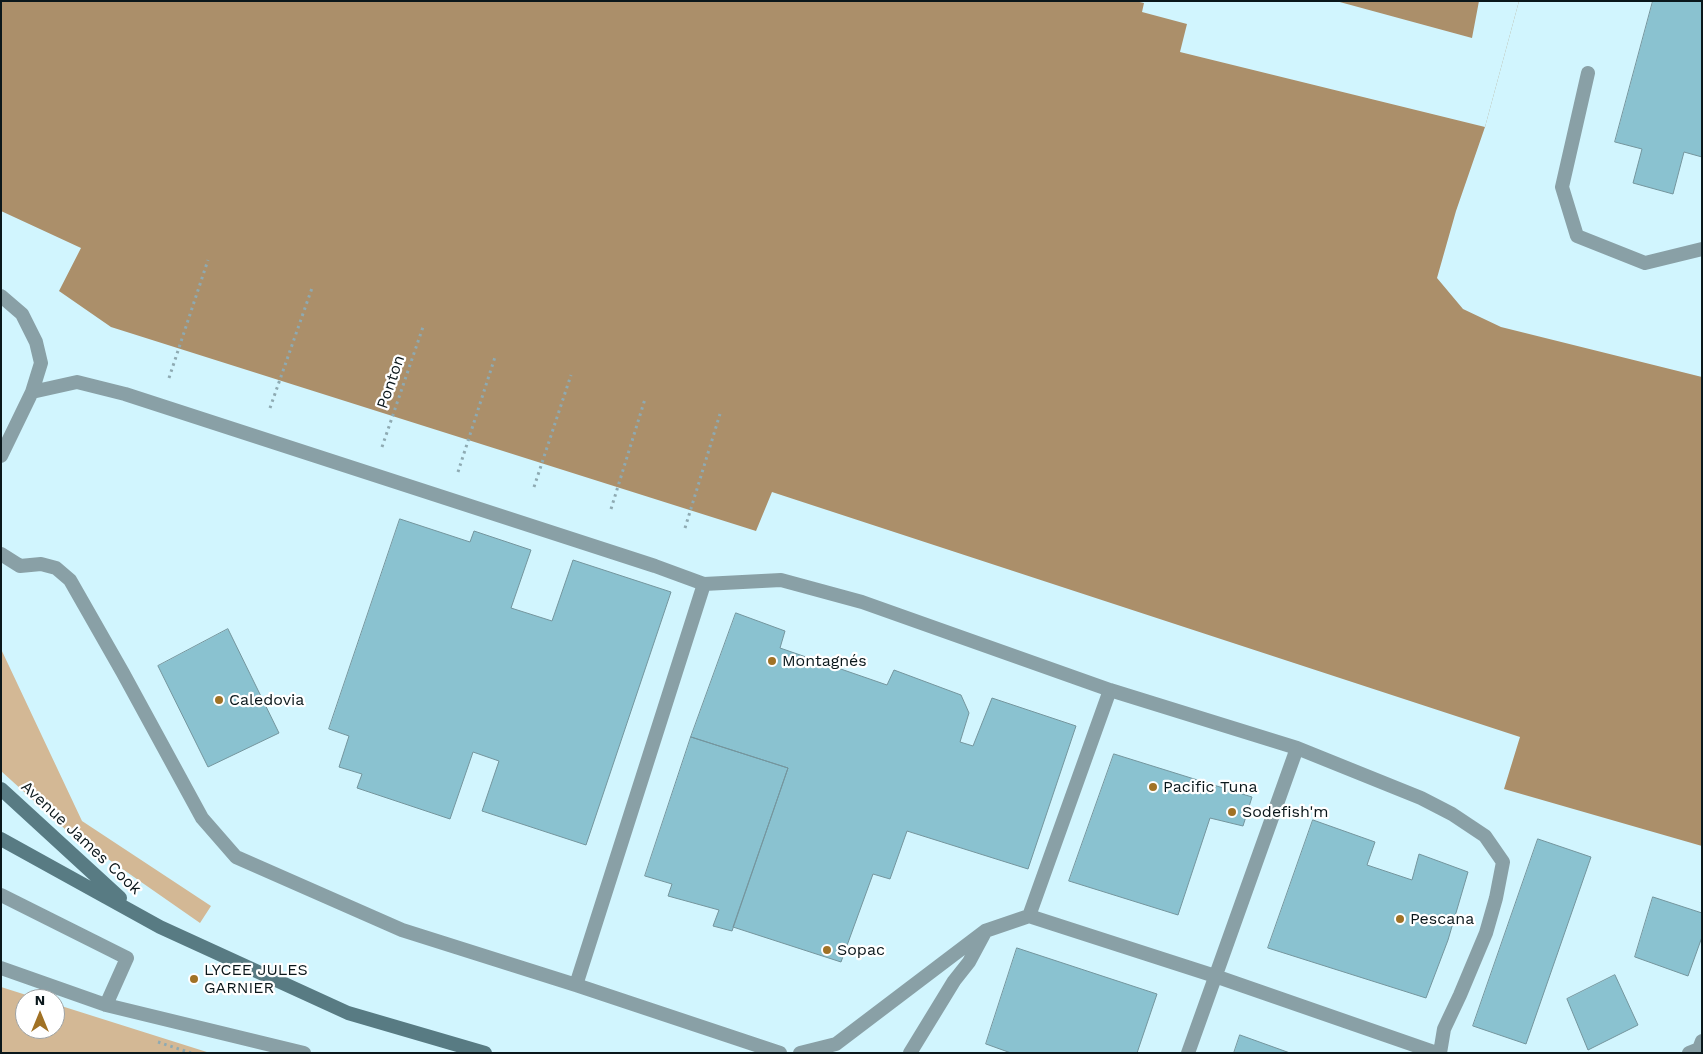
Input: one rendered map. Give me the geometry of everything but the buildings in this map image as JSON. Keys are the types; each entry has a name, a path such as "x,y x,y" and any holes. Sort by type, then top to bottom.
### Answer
{"main road":[{"name":"Avenue James Cook","path":"1,789 137,914"},
{"name":"Avenue James Cook","path":"1,838 160,927 348,1013 485,1053"}],"lane":[{"path":"1588,73 1562,187 1577,236 1645,263 1702,249"},
{"path":"1,296 22,314 36,342 41,363 32,392 1,456"},
{"path":"32,392 77,382 125,394 655,566 704,584 782,580 862,602 1110,690 1297,748 1421,798 1452,814 1485,836 1503,862 1496,898 1486,933 1444,1029 1438,1053 1215,976 1029,916 985,931 836,1044 800,1053"},
{"path":"1,554 20,566 41,564 56,568 70,580 202,818 236,857 402,930 576,985 780,1053"},
{"path":"576,985 704,584"},
{"path":"1029,916 1110,690"},
{"path":"1188,1053 1297,748"},
{"path":"1,895 127,958 106,1005"},
{"path":"910,1053 954,981 970,962 985,931"},
{"path":"1,968 106,1005 304,1053"}],"path":[{"path":"169,378 208,260"},
{"path":"270,408 312,288"},
{"name":"Ponton","path":"382,447 424,324"},
{"path":"458,472 494,357"},
{"path":"534,487 571,375"},
{"path":"611,509 645,399"},
{"path":"685,528 720,414"}],"shaded area":[{"path":"1,1 1519,1 1485,127 1456,211 1437,278 1463,309 1501,327 1702,377 1702,846 1504,789 1520,737 772,492 756,531 111,327 59,291 81,248 1,211"},
{"path":"1,649 82,821 211,906 200,923 65,829 1,771"},
{"path":"1,987 15,991 15,1039 65,1039 65,1007 210,1053 1,1053"}],"pier":[{"path":"1135,1 1336,1 1472,38 1479,1 1519,1 1485,127 1180,52 1187,24 1142,12 1144,3"}],"place":[{"name":"Montagnés","path":"772,661"},
{"name":"Caledovia","path":"219,700"},
{"name":"Pacific Tuna","path":"1153,787"},
{"name":"Sodefish'm","path":"1232,812"},
{"name":"Pescana","path":"1400,919"},
{"name":"Sopac","path":"827,950"},
{"name":"LYCEE JULES GARNIER","path":"194,979"}]}
